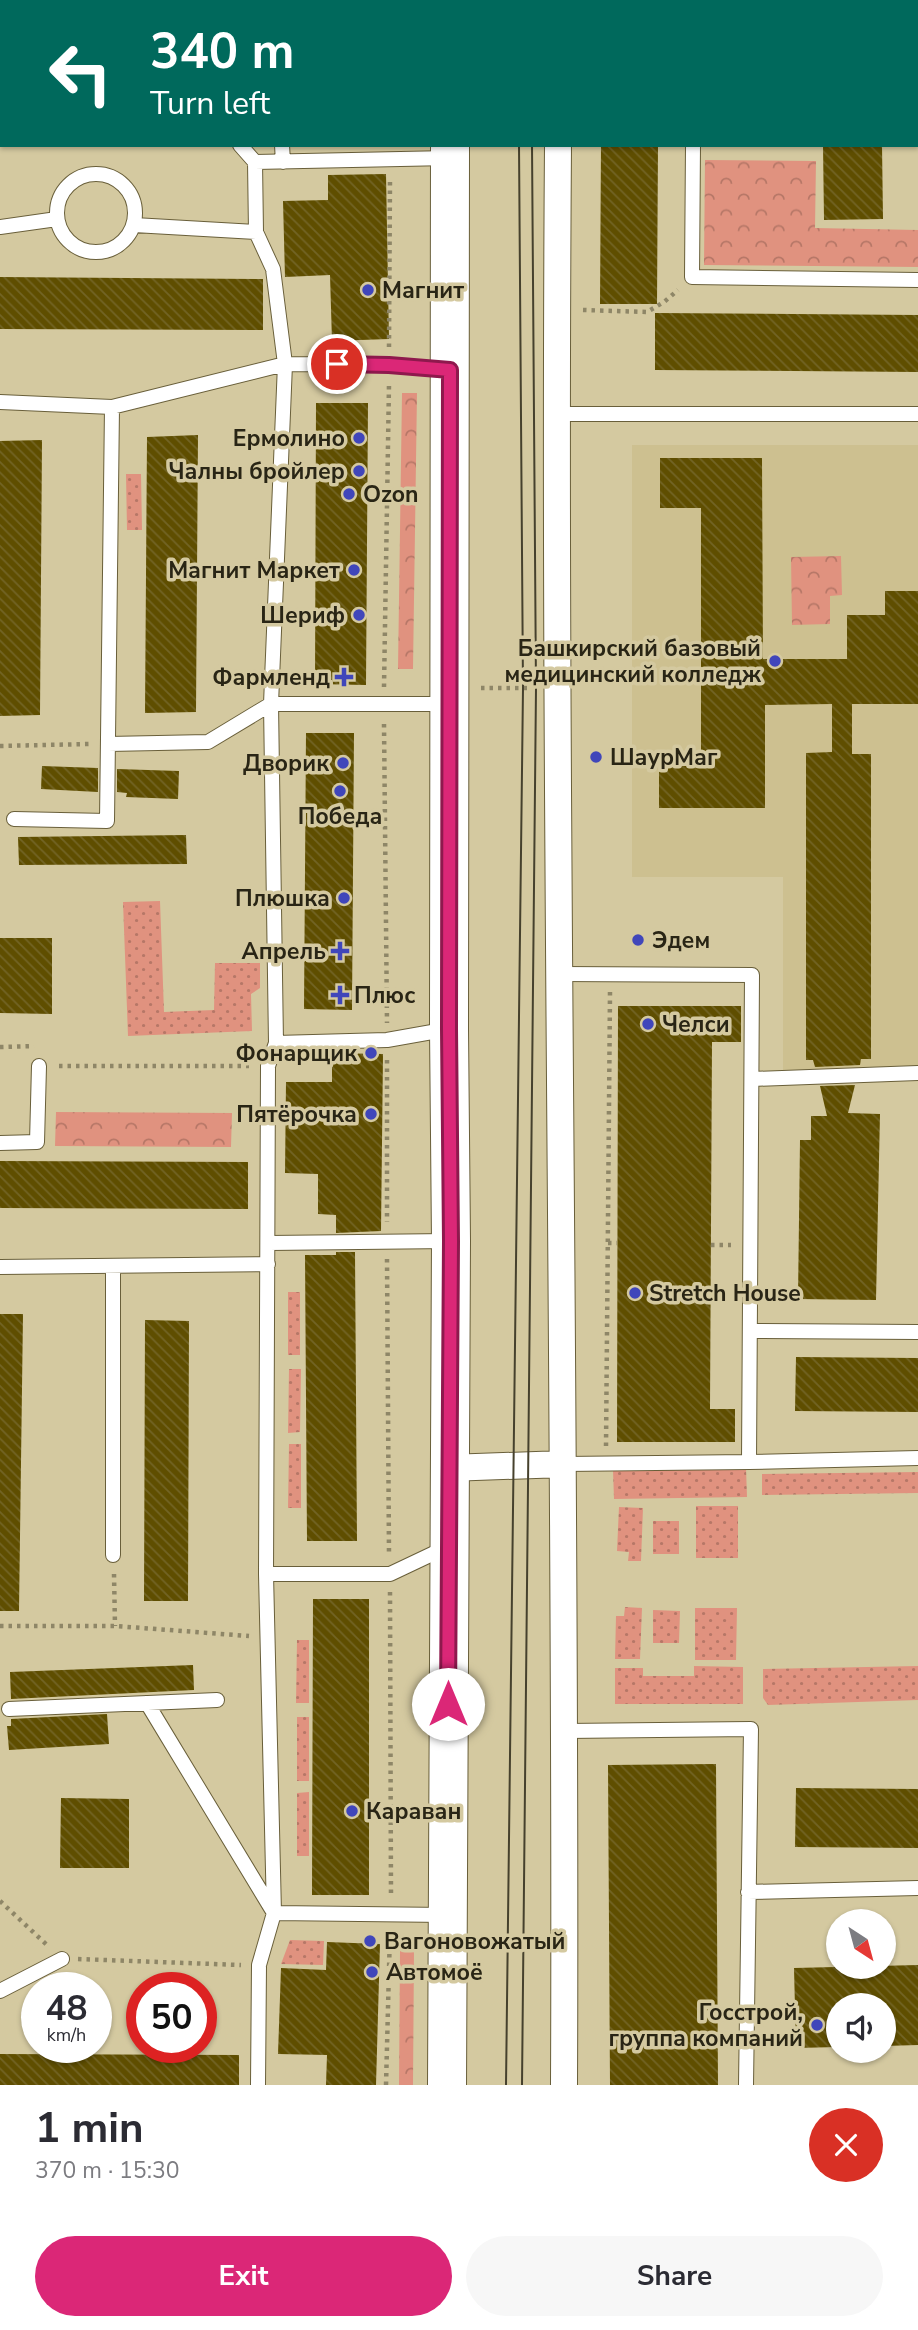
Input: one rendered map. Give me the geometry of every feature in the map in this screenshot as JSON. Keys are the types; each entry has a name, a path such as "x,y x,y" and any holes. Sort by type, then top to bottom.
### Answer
{"main road":[{"path":"447,2085 451,1241 450,151"}],"street":[{"path":"558,147 555,414 566,1731 564,2085"},
{"path":"448,1468 564,1464"}],"lane":[{"path":"242,147 255,162 256,233 273,269 285,363 271,704 276,1042 268,1066 266,1574 274,1913 259,1965 258,2085"},
{"path":"282,147 283,162"},
{"path":"693,147 692,278 918,280"},
{"path":"255,162 390,160 450,151"},
{"path":"93,173 106,175 127,188 134,200 134,225 128,237 118,246 106,252 92,253 68,242 60,231 57,206 70,183 93,173"},
{"path":"0,227 57,219"},
{"path":"134,225 256,233"},
{"path":"0,402 112,407 285,363 389,365 450,370"},
{"path":"14,819 107,821 112,407"},
{"path":"555,414 918,414"},
{"path":"108,744 208,742 271,704 449,704"},
{"path":"560,974 752,975 750,1462"},
{"path":"276,1042 387,1040 449,1029"},
{"path":"0,1143 37,1142 39,1066"},
{"path":"752,1079 918,1073"},
{"path":"269,1243 451,1241"},
{"path":"0,1267 268,1264"},
{"path":"113,1266 113,1555"},
{"path":"751,1331 918,1332"},
{"path":"564,1464 918,1458"},
{"path":"266,1574 390,1574 448,1547"},
{"path":"9,1709 217,1700"},
{"path":"147,1703 274,1913"},
{"path":"566,1731 751,1729 746,2085"},
{"path":"748,1892 918,1888"},
{"path":"274,1913 448,1915"},
{"path":"0,1991 62,1959"}],"path":[{"path":"386,2085 391,1916 384,704 390,160"},
{"path":"582,310 648,313 692,278"},
{"path":"0,746 108,744"},
{"path":"606,1464 610,974"},
{"path":"0,1047 38,1046 39,1066 268,1066"},
{"path":"608,1243 617,1243"},
{"path":"113,1555 115,1626"},
{"path":"0,1626 115,1626 268,1638"},
{"path":"0,1901 62,1959 259,1965"},
{"path":"0,1911 9,1911"}],"shaded area":[{"name":"Башкирский базовый медицинский колледж","path":"632,445 918,445 918,1071 783,1071 783,877 632,877"}],"green space":[{"path":"705,160 816,161 815,228 918,230 918,267 704,265"},
{"path":"402,393 417,393 413,669 398,669"},
{"path":"126,474 141,474 142,530 127,530"},
{"path":"841,556 842,595 830,596 830,624 792,625 791,557"},
{"path":"160,901 164,1012 214,1010 215,963 260,963 260,988 251,994 252,1031 128,1036 123,902"},
{"path":"56,1112 232,1113 231,1147 55,1146"},
{"path":"288,1292 300,1292 300,1355 288,1355"},
{"path":"289,1369 301,1369 300,1432 288,1433"},
{"path":"289,1444 301,1444 301,1508 288,1508"},
{"path":"746,1468 747,1497 614,1499 613,1470"},
{"path":"918,1472 918,1493 762,1495 762,1474"},
{"path":"696,1506 738,1506 738,1558 696,1558"},
{"path":"619,1507 643,1508 641,1561 628,1561 629,1552 617,1551"},
{"path":"653,1521 679,1521 679,1554 653,1554"},
{"path":"625,1607 642,1608 640,1659 615,1659 616,1616 624,1616"},
{"path":"695,1608 737,1608 736,1660 695,1660"},
{"path":"653,1610 680,1611 679,1643 653,1643"},
{"path":"297,1640 309,1640 309,1703 296,1703"},
{"path":"694,1666 743,1667 743,1704 615,1704 615,1668 643,1668 643,1676 694,1676"},
{"path":"918,1666 918,1700 768,1705 763,1698 763,1669"},
{"path":"297,1717 309,1717 309,1781 297,1781"},
{"path":"309,1792 309,1856 297,1856 297,1793"},
{"path":"290,1940 324,1941 323,1965 281,1964"},
{"path":"400,1951 414,1951 413,2085 399,2085"}],"building":[{"path":"601,147 658,147 657,304 600,304"},
{"path":"823,147 882,147 883,219 824,220"},
{"path":"386,174 389,339 332,341 330,275 285,277 283,201 328,200 328,175"},
{"path":"0,277 263,279 263,330 0,329"},
{"path":"655,313 918,315 918,372 655,370"},
{"path":"316,403 368,403 366,685 315,684"},
{"path":"198,435 196,712 145,713 147,437"},
{"path":"42,440 40,715 0,716 0,441"},
{"path":"660,458 762,458 763,659 847,659 847,615 885,615 885,591 918,591 918,704 852,704 852,754 871,754 871,1059 861,1059 860,1065 815,1067 813,1060 806,1060 806,753 832,752 832,704 765,705 765,808 659,808 659,755 701,755 701,508 660,508"},
{"path":"306,733 354,733 352,1010 304,1009"},
{"path":"42,766 98,768 98,792 41,789"},
{"path":"117,769 179,771 178,799 126,797 127,793 117,792"},
{"path":"186,835 187,864 19,865 18,837"},
{"path":"0,938 52,938 52,1014 0,1013"},
{"path":"618,1006 741,1006 741,1042 712,1042 710,1409 735,1409 735,1442 617,1442"},
{"path":"332,1053 383,1054 381,1231 336,1233 336,1215 318,1214 318,1174 285,1173 286,1082 332,1082"},
{"path":"855,1085 848,1113 880,1114 876,1300 798,1299 800,1140 811,1140 811,1116 827,1116 820,1086"},
{"path":"0,1161 248,1162 248,1209 0,1208"},
{"path":"336,1252 355,1252 357,1541 307,1541 305,1255 336,1255"},
{"path":"0,1314 23,1314 19,1611 0,1611"},
{"path":"145,1320 189,1321 188,1601 144,1601"},
{"path":"796,1357 918,1358 918,1412 795,1411"},
{"path":"313,1599 369,1599 369,1895 312,1895"},
{"path":"193,1665 194,1690 11,1699 10,1672"},
{"path":"107,1714 109,1744 9,1750 7,1726 11,1726 11,1719"},
{"path":"716,1764 718,2085 610,2085 608,1765"},
{"path":"796,1788 918,1789 918,1848 795,1847"},
{"path":"61,1798 129,1799 129,1868 60,1868"},
{"path":"327,1942 380,1944 376,2085 326,2085 327,2055 278,2054 281,1968 326,1970"},
{"name":"Госстрой, группа компаний","path":"918,1965 918,2045 896,2046 896,1993 826,1993 826,2047 796,2048 794,1968 826,1967 826,1979 896,1979 896,1966"},
{"path":"0,2054 21,2054 21,2063 112,2063 112,2054 126,2055 126,2063 217,2063 217,2055 239,2055 239,2085 0,2085"}],"tram line":[{"path":"506,2085 523,688 519,147"},
{"path":"522,2085 536,688 532,147"}],"place":[{"name":"Магнит","path":"368,290"},
{"name":"Ермолино","path":"359,438"},
{"name":"Чалны бройлер","path":"359,471"},
{"name":"Ozon","path":"349,494"},
{"name":"Магнит Маркет","path":"354,570"},
{"name":"Шериф","path":"359,615"},
{"name":"Башкирский базовый медицинский колледж","path":"775,661"},
{"name":"Фармленд","path":"344,677"},
{"name":"ШаурМаг","path":"596,757"},
{"name":"Дворик","path":"343,763"},
{"name":"Победа","path":"340,791"},
{"name":"Плюшка","path":"344,898"},
{"name":"Эдем","path":"638,940"},
{"name":"Апрель","path":"340,951"},
{"name":"Плюс","path":"340,995"},
{"name":"Челси","path":"648,1024"},
{"name":"Фонарщик","path":"371,1053"},
{"name":"Пятёрочка","path":"371,1114"},
{"name":"Stretch House","path":"635,1293"},
{"name":"Караван","path":"352,1811"},
{"name":"Вагоновожатый","path":"370,1941"},
{"name":"Автомоё","path":"372,1972"},
{"name":"Госстрой, группа компаний","path":"817,2025"}],"route":[{"path":"337,364 450,370 451,1241 448,1704"}]}
